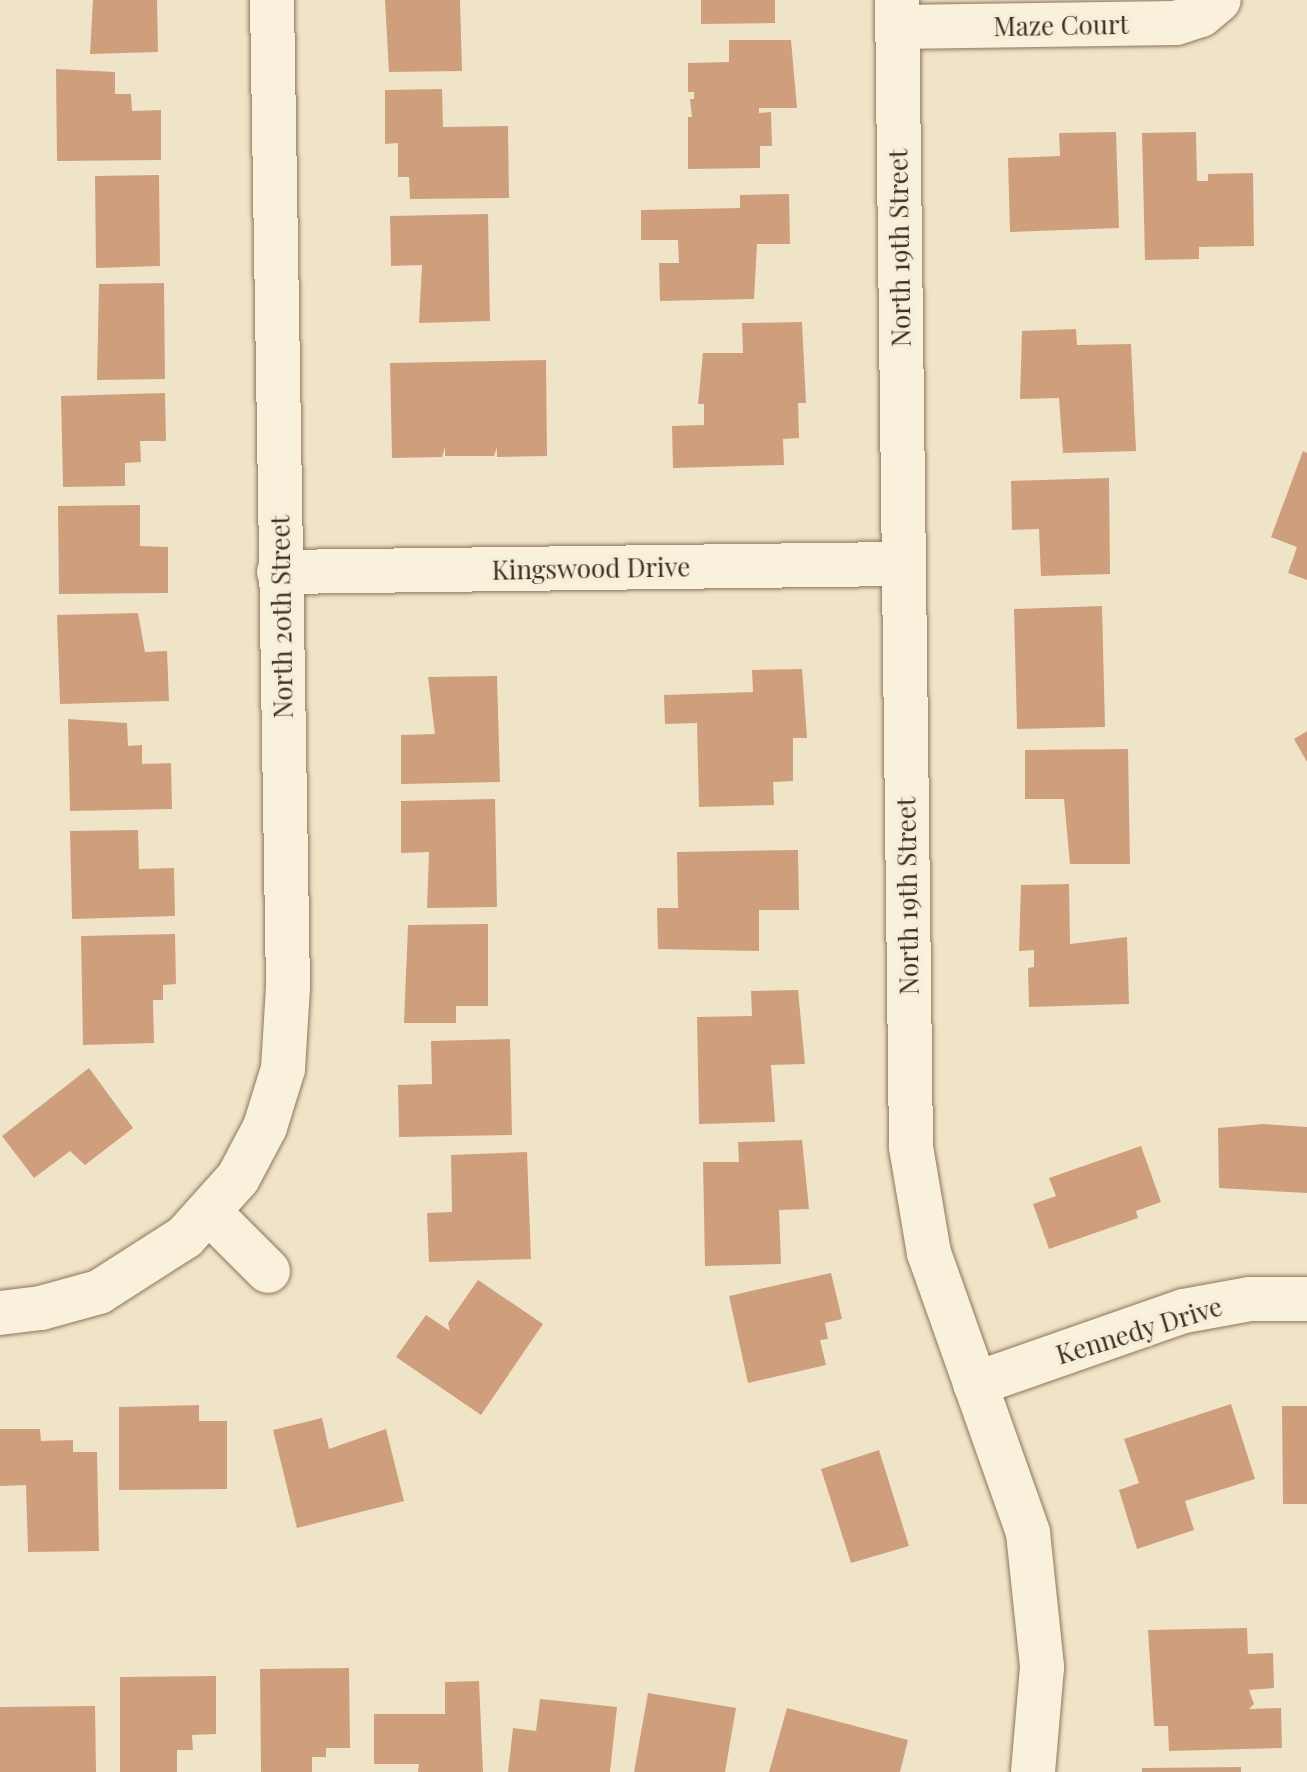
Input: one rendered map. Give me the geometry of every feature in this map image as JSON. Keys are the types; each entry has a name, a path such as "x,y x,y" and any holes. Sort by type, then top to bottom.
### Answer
{"street":[{"name":"North 20th Street","path":"0,1313 41,1308 99,1292 165,1253 210,1213 238,1178 265,1127 284,1055 288,987 272,0"},
{"name":"Maze Court","path":"897,13 1176,23 1201,15 1219,0"},
{"name":"North 19th Street","path":"897,13 911,1147 929,1253 1009,1473 1035,1572 1042,1695 1033,1772"},
{"name":"Kingswood Drive","path":"279,572 902,564"},
{"path":"210,1213 268,1271"},
{"name":"Kennedy Drive","path":"975,1384 1205,1306 1307,1299"}],"building":[{"path":"93,0 157,0 158,52 90,54"},
{"path":"385,0 460,0 462,71 389,72"},
{"path":"701,0 775,0 775,23 701,24"},
{"path":"729,40 791,40 797,108 759,108 759,113 771,112 772,146 760,146 760,168 688,169 688,117 692,117 690,99 694,99 694,92 688,92 688,63 729,62"},
{"path":"56,69 115,72 115,94 131,94 132,111 161,110 161,160 57,161"},
{"path":"442,89 443,127 508,126 509,198 410,199 409,177 398,177 398,143 385,144 385,90"},
{"path":"1116,132 1119,228 1010,232 1008,158 1060,156 1059,133"},
{"path":"1196,132 1197,181 1208,181 1208,174 1253,173 1254,246 1199,247 1199,259 1145,260 1142,133"},
{"path":"159,175 160,266 96,268 95,176"},
{"path":"789,194 790,244 757,244 754,299 660,301 659,263 679,263 678,240 641,240 641,210 740,208 740,195"},
{"path":"488,214 490,321 419,323 422,265 391,266 390,216"},
{"path":"164,283 165,379 97,380 99,284"},
{"path":"802,322 806,403 798,403 799,438 783,439 784,465 673,468 672,426 704,425 704,404 698,404 703,353 743,353 742,323"},
{"path":"1076,329 1077,345 1131,344 1136,451 1063,453 1059,398 1020,399 1022,331"},
{"path":"546,360 547,456 497,457 497,447 494,456 445,456 445,447 442,457 392,458 390,363"},
{"path":"165,393 166,441 140,441 141,462 125,463 125,486 63,487 61,396"},
{"path":"1303,451 1307,453 1307,580 1288,573 1297,547 1271,537"},
{"path":"1109,478 1110,574 1041,576 1039,529 1012,530 1011,481"},
{"path":"140,505 140,546 168,547 168,593 59,594 58,506"},
{"path":"1102,606 1105,727 1017,729 1014,609"},
{"path":"138,613 145,652 167,651 169,701 60,704 57,615"},
{"path":"802,669 807,738 793,738 793,781 773,782 774,805 699,807 697,723 665,724 664,695 753,692 752,670"},
{"path":"497,676 500,782 401,784 401,735 435,734 428,677"},
{"path":"68,719 127,723 128,746 142,745 142,764 171,763 172,809 70,811"},
{"path":"1307,731 1307,762 1294,739"},
{"path":"1128,749 1130,864 1070,864 1064,799 1025,799 1025,750"},
{"path":"495,799 497,907 427,908 429,852 401,853 401,801"},
{"path":"138,830 139,869 174,868 175,916 72,919 70,831"},
{"path":"798,850 799,910 759,910 759,951 658,949 657,908 678,908 677,852"},
{"path":"1069,884 1070,944 1127,937 1129,1004 1029,1007 1028,968 1034,967 1034,950 1019,951 1021,885"},
{"path":"488,924 488,1006 456,1006 456,1023 404,1023 408,925"},
{"path":"175,934 176,984 163,985 163,1000 153,1000 154,1043 83,1045 81,936"},
{"path":"798,990 805,1064 771,1065 775,1122 699,1124 697,1017 752,1016 751,991"},
{"path":"510,1039 512,1135 399,1137 398,1085 432,1084 431,1041"},
{"path":"89,1068 133,1128 85,1165 70,1151 34,1178 2,1136"},
{"path":"1263,1124 1307,1127 1307,1193 1219,1188 1218,1128"},
{"path":"802,1140 809,1209 779,1210 781,1264 705,1266 703,1162 739,1162 738,1142"},
{"path":"1141,1146 1161,1202 1136,1211 1138,1218 1049,1249 1033,1204 1056,1196 1049,1178"},
{"path":"527,1152 531,1259 429,1262 427,1213 452,1212 451,1155"},
{"path":"831,1273 842,1319 825,1323 828,1339 820,1340 826,1365 748,1383 729,1296"},
{"path":"478,1280 543,1324 481,1415 396,1357 426,1315 450,1331 448,1323"},
{"path":"1231,1404 1255,1479 1185,1501 1194,1530 1137,1549 1119,1490 1139,1483 1124,1439"},
{"path":"199,1405 199,1421 227,1421 227,1489 119,1490 119,1407"},
{"path":"1282,1406 1307,1406 1307,1504 1283,1504"},
{"path":"322,1418 329,1449 386,1429 404,1501 297,1528 273,1430"},
{"path":"0,1429 40,1429 41,1441 73,1440 73,1452 97,1452 99,1551 28,1552 26,1485 0,1486"},
{"path":"879,1450 909,1546 851,1563 821,1469"},
{"path":"1247,1628 1248,1654 1273,1653 1274,1688 1249,1690 1254,1704 1249,1709 1281,1708 1282,1748 1169,1751 1168,1726 1154,1726 1148,1630"},
{"path":"349,1668 350,1748 326,1748 326,1757 312,1757 312,1772 261,1772 260,1669"},
{"path":"216,1676 216,1734 192,1735 193,1750 177,1750 177,1772 120,1772 120,1677"},
{"path":"479,1681 483,1772 418,1772 419,1764 374,1764 374,1714 445,1714 445,1682"},
{"path":"648,1693 736,1708 725,1772 634,1772"},
{"path":"540,1699 617,1707 610,1772 508,1772 513,1728 536,1731"},
{"path":"95,1706 96,1772 0,1772 0,1707"},
{"path":"787,1708 908,1740 900,1772 769,1772"},
{"path":"1241,1767 1241,1772 1142,1772 1142,1768"}]}
